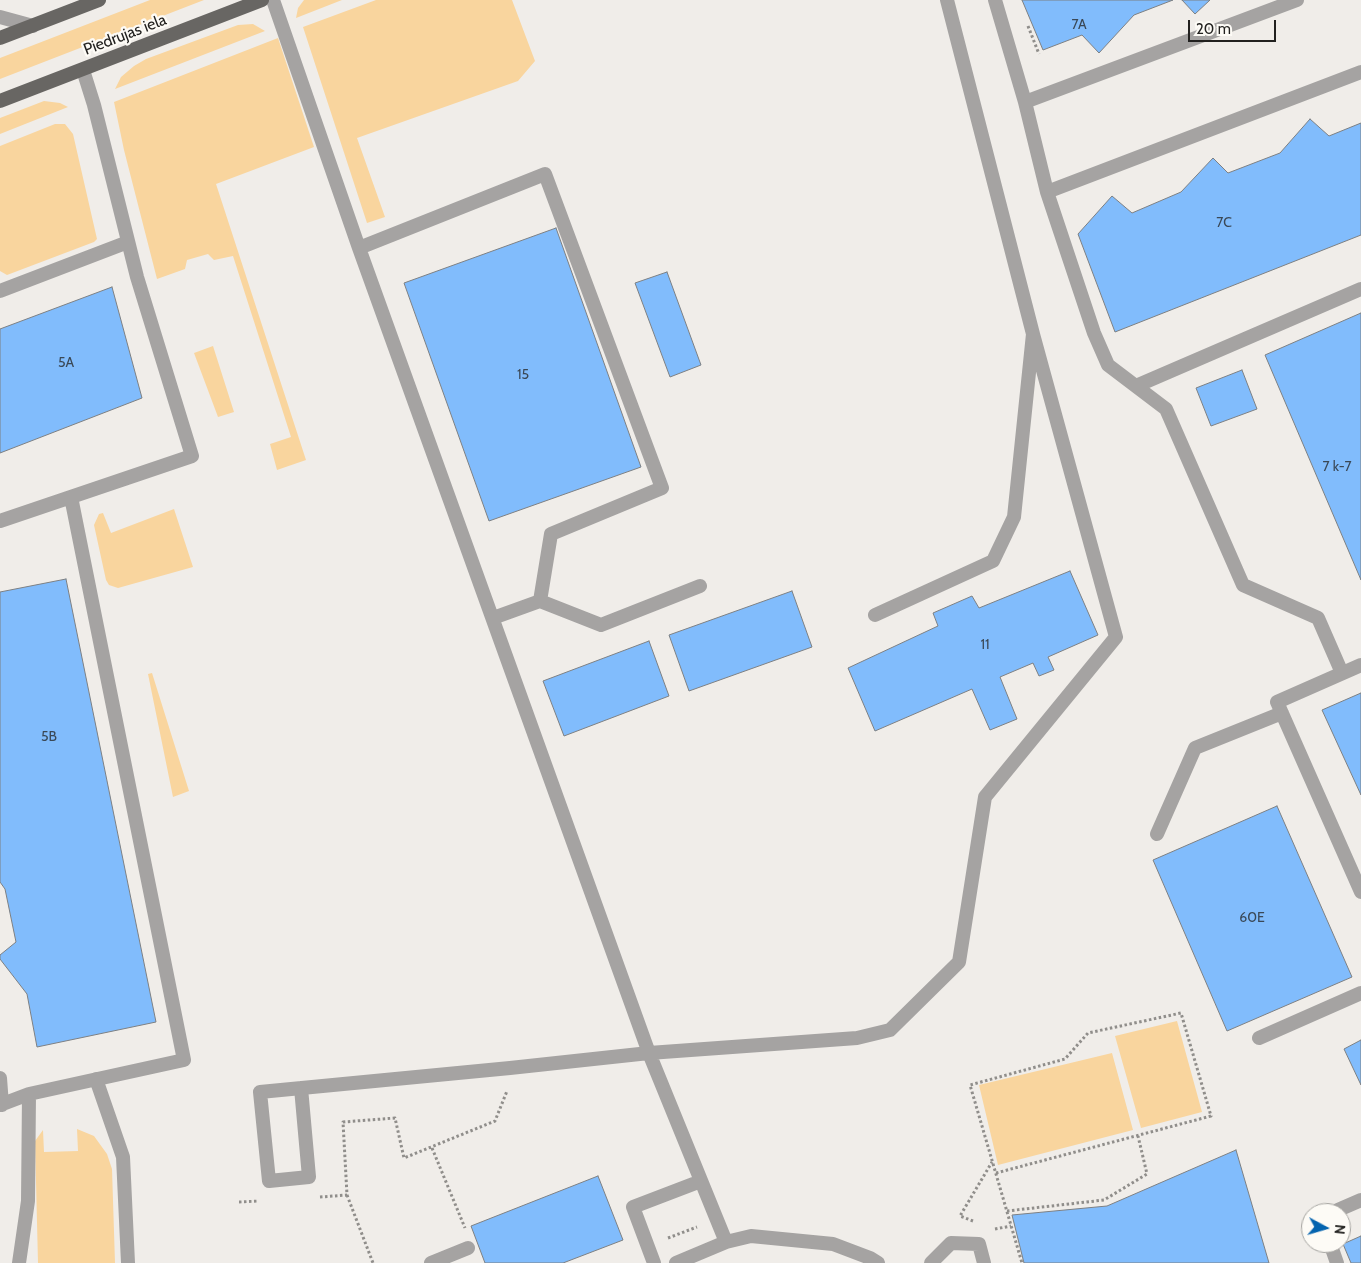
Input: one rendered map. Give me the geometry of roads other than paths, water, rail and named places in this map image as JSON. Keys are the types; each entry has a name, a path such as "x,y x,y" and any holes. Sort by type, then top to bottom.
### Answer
{"main road":[{"path":"0,38 99,0"},
{"name":"Piedrujas iela","path":"0,101 262,0"}],"lane":[{"path":"273,0 649,1053 726,1242"},
{"path":"301,1088 309,1177 269,1181 260,1092 649,1053 857,1038 890,1030 959,962 985,796 1116,637 1033,334 947,0"},
{"path":"995,0 1025,102 1047,192 1094,333 1108,365 1166,409 1243,584 1318,618 1342,673"},
{"path":"1025,102 1297,0"},
{"path":"0,17 33,26"},
{"path":"0,521 192,456 137,277 94,105 83,70"},
{"path":"1047,192 1361,72"},
{"path":"360,248 545,174 662,488 551,534 540,601"},
{"path":"0,291 128,242"},
{"path":"1136,386 1361,289"},
{"path":"875,615 993,561 1014,517 1033,334"},
{"path":"0,1078 1,1105 29,1094 184,1060 71,497"},
{"path":"493,618 540,601 602,625 700,586"},
{"path":"1361,665 1277,702 1361,892"},
{"path":"1157,834 1195,748 1282,713"},
{"path":"1259,1038 1361,993"},
{"path":"96,1079 123,1157 128,1263"},
{"path":"19,1263 28,1201 29,1094"},
{"path":"654,1263 632,1207 701,1181"},
{"path":"676,1263 726,1242 751,1236 833,1244 878,1263"},
{"path":"931,1263 951,1244 979,1244 984,1263"},
{"path":"431,1263 468,1248"}]}
